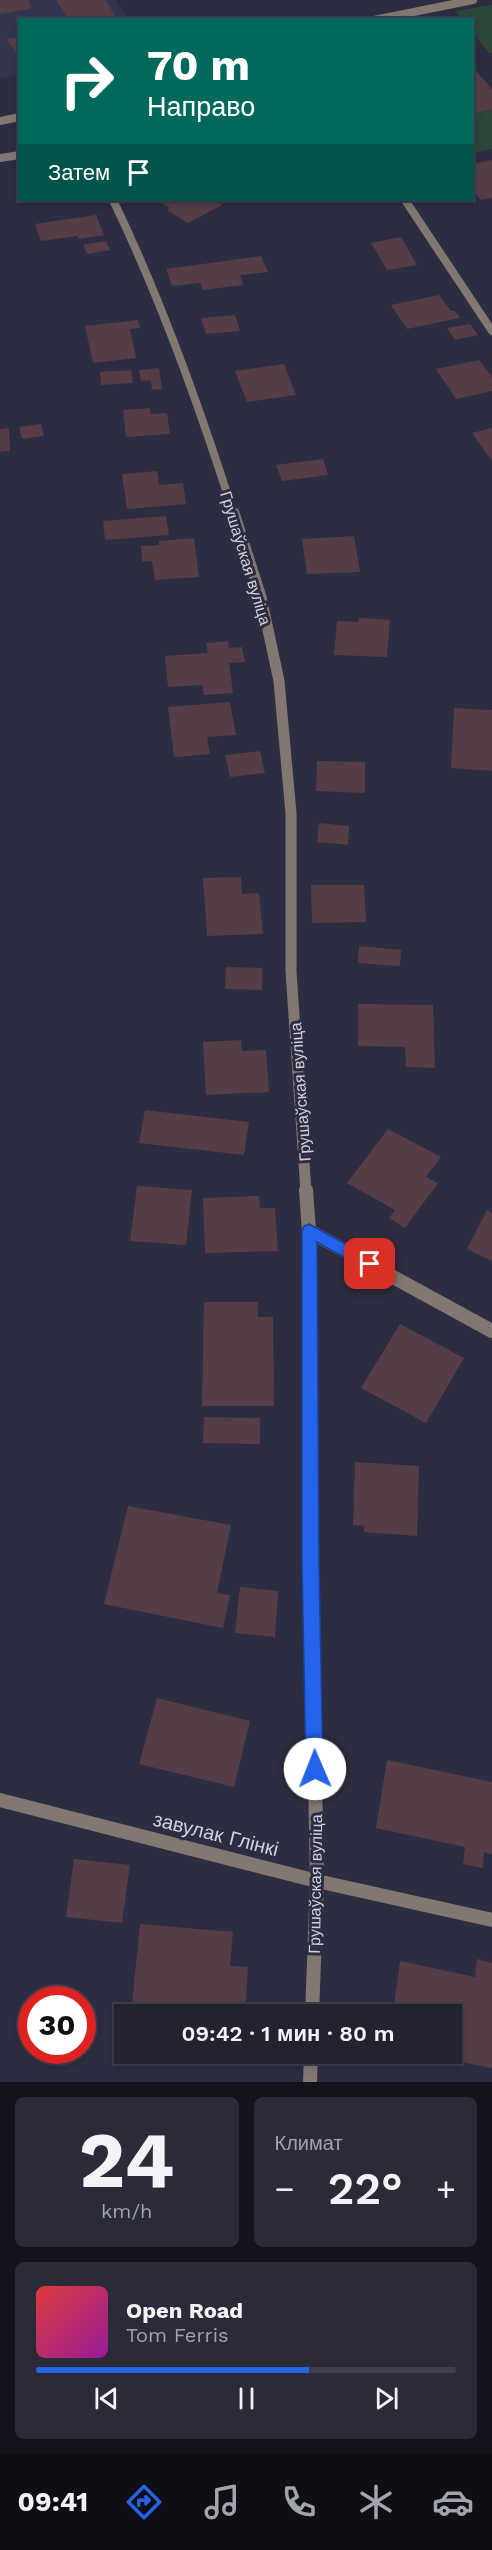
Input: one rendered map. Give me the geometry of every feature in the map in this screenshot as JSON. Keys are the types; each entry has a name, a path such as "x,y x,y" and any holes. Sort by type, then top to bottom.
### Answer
{"street":[{"path":"384,18 473,0"},
{"path":"0,121 18,117"},
{"path":"0,158 18,154"},
{"name":"Грушаўская вуліца","path":"113,201 137,249 175,344 229,498 261,597 279,681 291,813 291,971 309,1231 311,1566 317,1881 312,2004"},
{"path":"406,201 492,331"},
{"path":"309,1231 492,1331"},
{"name":"завулак Глінкі","path":"0,1800 317,1881 492,1920"},
{"path":"310,2082 311,2064"}],"shaded area":[{"path":"0,0 115,0 127,18 18,18 18,75 0,79"}],"green space":[{"path":"492,5 492,53 489,53 474,34 474,18 461,18 455,11"},
{"path":"492,110 492,149 474,153 474,114"}],"building":[{"path":"0,0 28,0 32,8 0,14"},
{"path":"56,0 105,0 117,18 68,18"},
{"path":"18,37 18,57 7,39"},
{"path":"474,68 492,89 492,110 474,114"},
{"path":"492,160 492,198 481,200 474,191 474,164"},
{"path":"167,201 215,201 222,205 188,223 167,210 170,208 162,203"},
{"path":"96,215 104,235 41,241 35,224"},
{"path":"401,237 417,265 387,270 371,243"},
{"path":"106,241 110,250 87,254 83,245"},
{"path":"261,256 268,272 240,275 243,285 203,290 200,283 172,286 166,269"},
{"path":"439,295 451,311 455,311 460,318 407,329 391,305"},
{"path":"235,315 240,331 206,334 201,318"},
{"path":"138,320 140,328 130,329 136,358 93,363 85,326"},
{"path":"470,324 478,335 455,340 447,328"},
{"path":"479,360 492,377 492,391 456,399 436,369"},
{"path":"284,364 296,395 247,402 235,371"},
{"path":"159,368 162,389 152,390 151,380 141,381 139,370"},
{"path":"131,370 133,383 101,385 100,372"},
{"path":"150,408 151,414 167,413 170,434 126,437 123,410"},
{"path":"41,424 44,436 22,439 19,427"},
{"path":"9,428 10,451 0,452 0,429"},
{"path":"492,428 492,461 472,433"},
{"path":"323,459 328,475 282,481 276,465"},
{"path":"157,471 159,485 183,483 186,504 127,509 122,474"},
{"path":"166,516 169,535 105,540 103,521"},
{"path":"354,536 360,572 307,574 302,539"},
{"path":"194,538 199,577 155,580 152,561 142,562 141,546 159,545 159,541"},
{"path":"359,618 390,620 387,657 334,655 337,621 358,622"},
{"path":"228,641 229,648 242,647 245,662 229,663 233,693 204,695 202,685 168,687 165,656 208,653 206,643"},
{"path":"230,702 236,735 207,737 210,754 174,757 168,707"},
{"path":"454,708 492,710 492,771 451,768"},
{"path":"260,751 265,773 230,777 225,755"},
{"path":"317,761 365,762 365,793 316,791"},
{"path":"319,823 349,826 348,845 317,842"},
{"path":"241,877 242,894 259,893 263,934 207,936 203,878"},
{"path":"311,885 364,885 366,922 312,923"},
{"path":"359,946 401,950 400,966 358,963"},
{"path":"226,967 262,968 262,990 225,989"},
{"path":"358,1004 433,1005 435,1068 406,1067 405,1047 358,1046"},
{"path":"241,1040 242,1051 266,1050 269,1092 206,1095 203,1042"},
{"path":"145,1110 249,1122 244,1155 139,1143"},
{"path":"388,1129 441,1157 426,1177 438,1183 405,1228 389,1218 395,1210 347,1183"},
{"path":"137,1186 192,1190 186,1245 130,1241"},
{"path":"259,1196 260,1208 275,1208 278,1251 205,1253 203,1198"},
{"path":"487,1210 492,1213 492,1261 467,1249"},
{"path":"204,1302 258,1302 258,1317 273,1317 274,1406 202,1406"},
{"path":"400,1324 464,1358 426,1423 361,1388"},
{"path":"204,1417 260,1418 260,1444 203,1443"},
{"path":"355,1462 419,1466 417,1536 364,1532 364,1526 353,1525"},
{"path":"128,1506 231,1525 217,1593 230,1595 223,1628 104,1604"},
{"path":"240,1587 278,1591 275,1637 235,1633"},
{"path":"157,1698 250,1721 234,1787 139,1764"},
{"path":"387,1760 492,1782 492,1854 484,1852 483,1868 463,1864 465,1847 376,1828"},
{"path":"74,1859 130,1865 122,1923 66,1917"},
{"path":"140,1924 233,1932 230,1966 248,1967 246,2004 132,2004"},
{"path":"477,1959 492,1963 492,2068 462,2062 462,2004 394,2004 400,1961 475,1977"}],"route":[{"path":"315,1769 309,1231 370,1264"}]}
